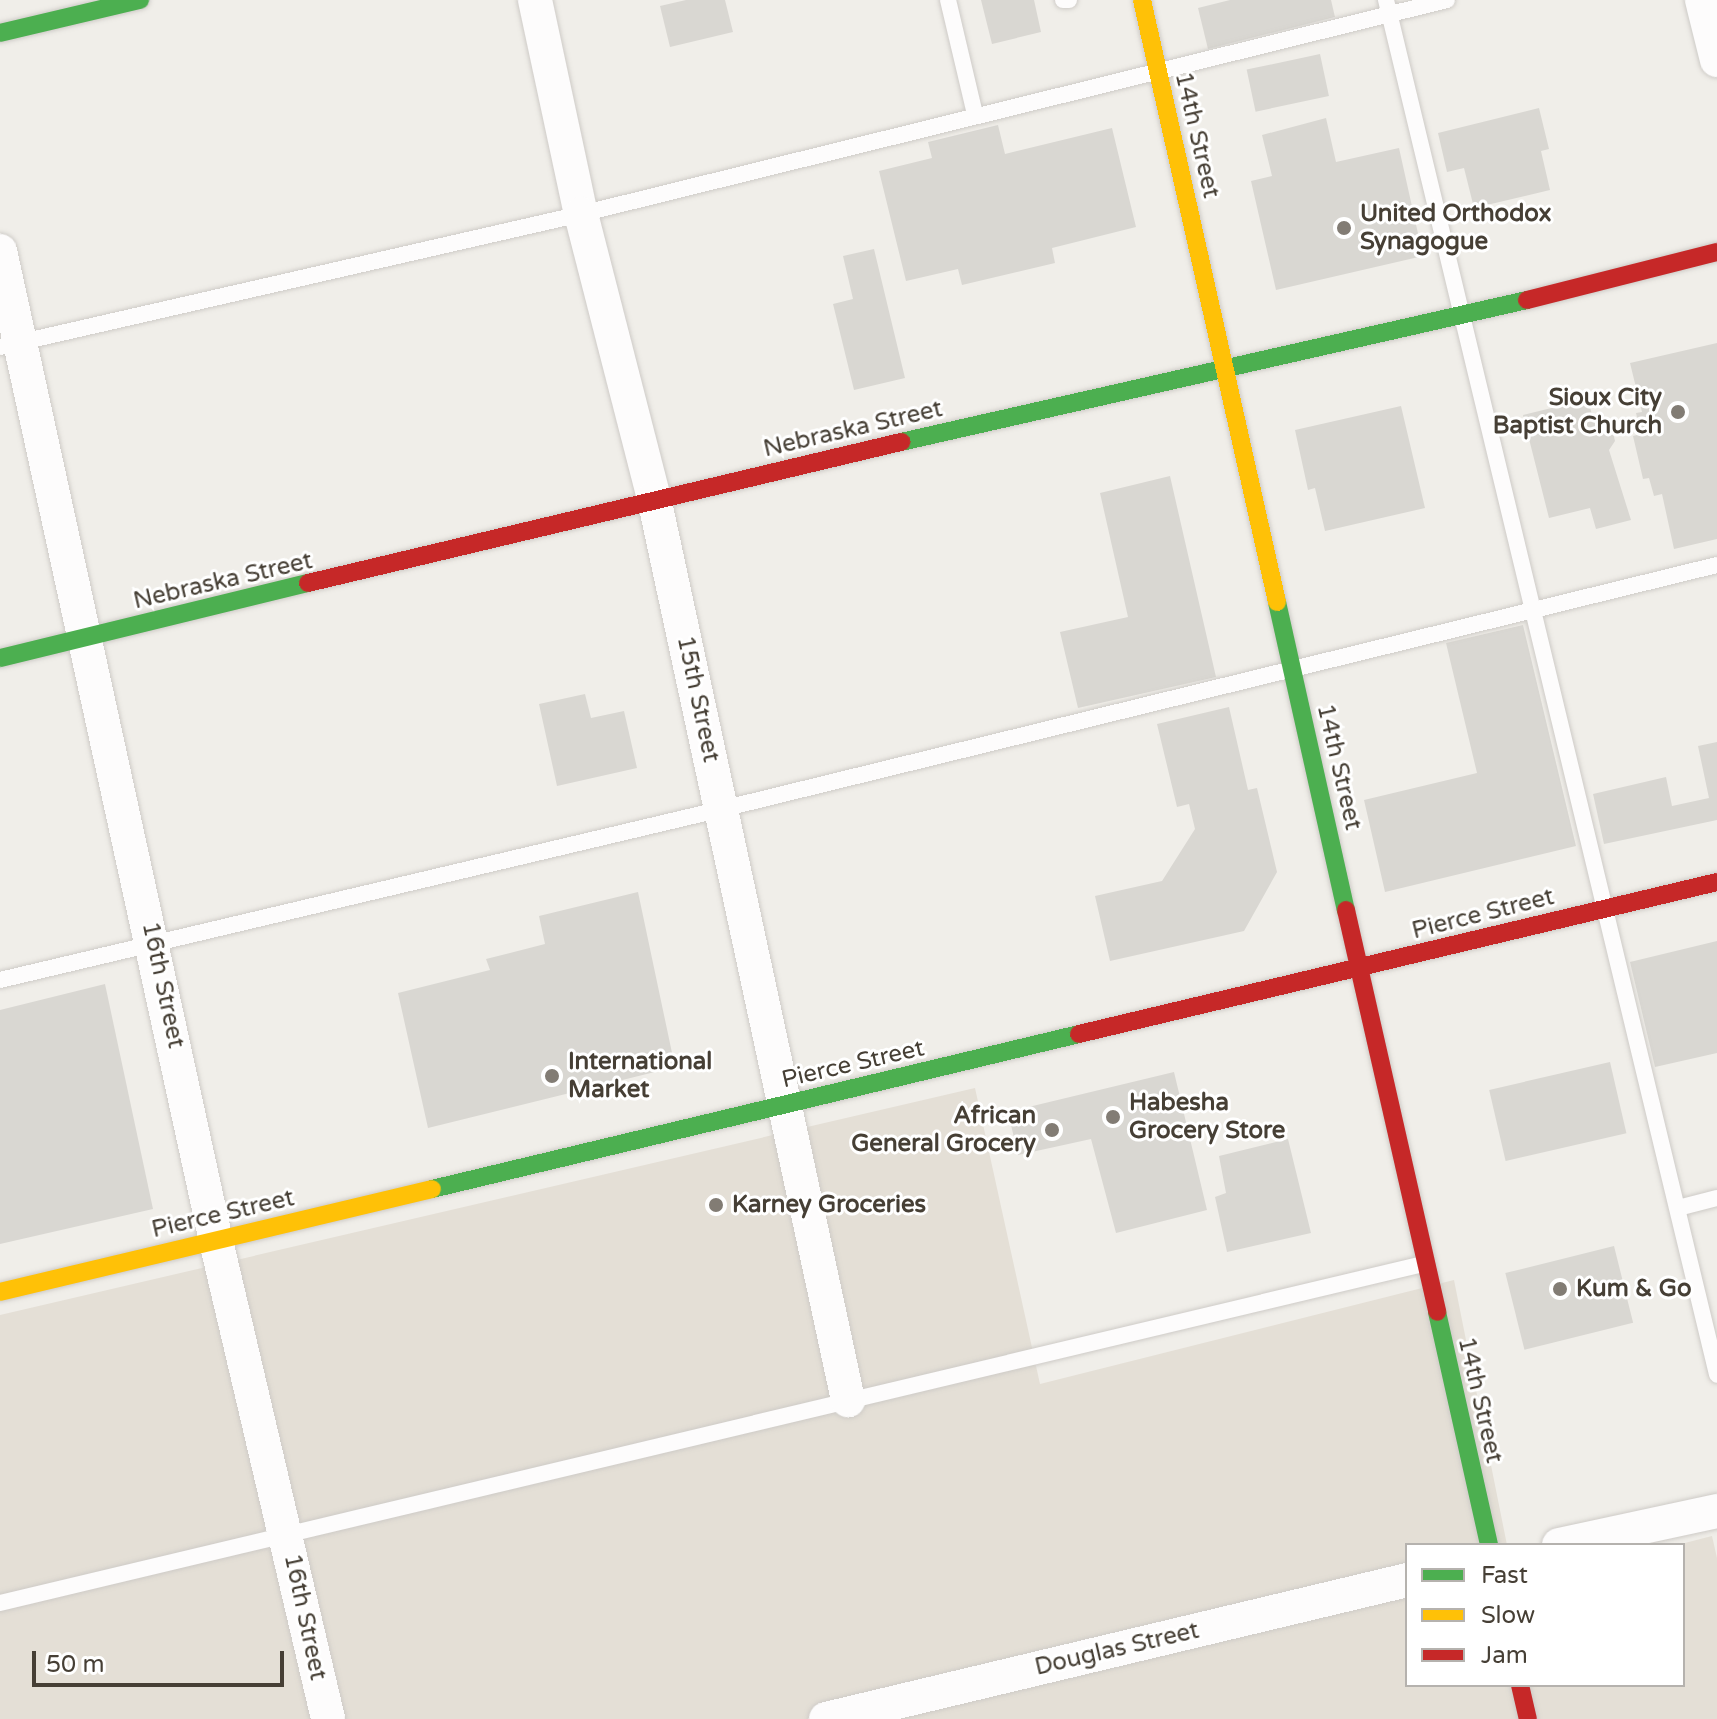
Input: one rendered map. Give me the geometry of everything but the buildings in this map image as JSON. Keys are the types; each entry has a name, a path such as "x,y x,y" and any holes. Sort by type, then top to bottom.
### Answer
{"main road":[{"path":"0,33 140,0"},
{"name":"14th Street","path":"1142,0 1489,1543"},
{"name":"Nebraska Street","path":"0,658 654,498 1464,316 1717,252"},
{"name":"Pierce Street","path":"0,1292 1717,882"},
{"path":"1520,1687 1528,1719"}],"street":[{"name":"15th Street","path":"535,0 581,214 654,498 848,1400"},
{"path":"1702,0 1717,60"},
{"name":"16th Street","path":"0,251 9,345 84,637 154,943 216,1241 288,1537 328,1719"},
{"path":"1568,1543 1717,1511"},
{"name":"Douglas Street","path":"826,1719 1405,1580"}],"lane":[{"path":"948,0 975,114"},
{"path":"9,345 581,214 1158,71 1388,7 1447,0"},
{"path":"1388,7 1717,1375"},
{"path":"0,980 722,809 1717,565"},
{"path":"1678,1208 1717,1198"},
{"path":"0,1603 288,1537 1424,1264"}],"shaded area":[{"path":"975,1088 1040,1384 1454,1280 1507,1543 1405,1543 1405,1687 1685,1687 1685,1543 1712,1536 1717,1558 1717,1719 0,1719 0,1315"}],"traffic: fast":[{"path":"0,33 140,0"},
{"path":"901,442 1527,300"},
{"path":"0,658 308,583"},
{"path":"1277,602 1346,910"},
{"path":"432,1189 1079,1034"},
{"path":"1437,1312 1489,1543"}],"traffic: slow":[{"path":"1142,0 1277,602"},
{"path":"0,1292 432,1189"}],"traffic: jam":[{"path":"1527,300 1717,252"},
{"path":"308,583 901,442"},
{"path":"1079,1034 1717,882"},
{"path":"1346,910 1437,1312"},
{"path":"1520,1687 1528,1719"}],"place":[{"name":"United Orthodox Synagogue","path":"1344,228"},
{"name":"Sioux City Baptist Church","path":"1678,412"},
{"name":"International Market","path":"552,1076"},
{"name":"Habesha Grocery Store","path":"1113,1117"},
{"name":"African General Grocery","path":"1052,1130"},
{"name":"Karney Groceries","path":"716,1205"},
{"name":"Kum & Go","path":"1560,1289"}]}
